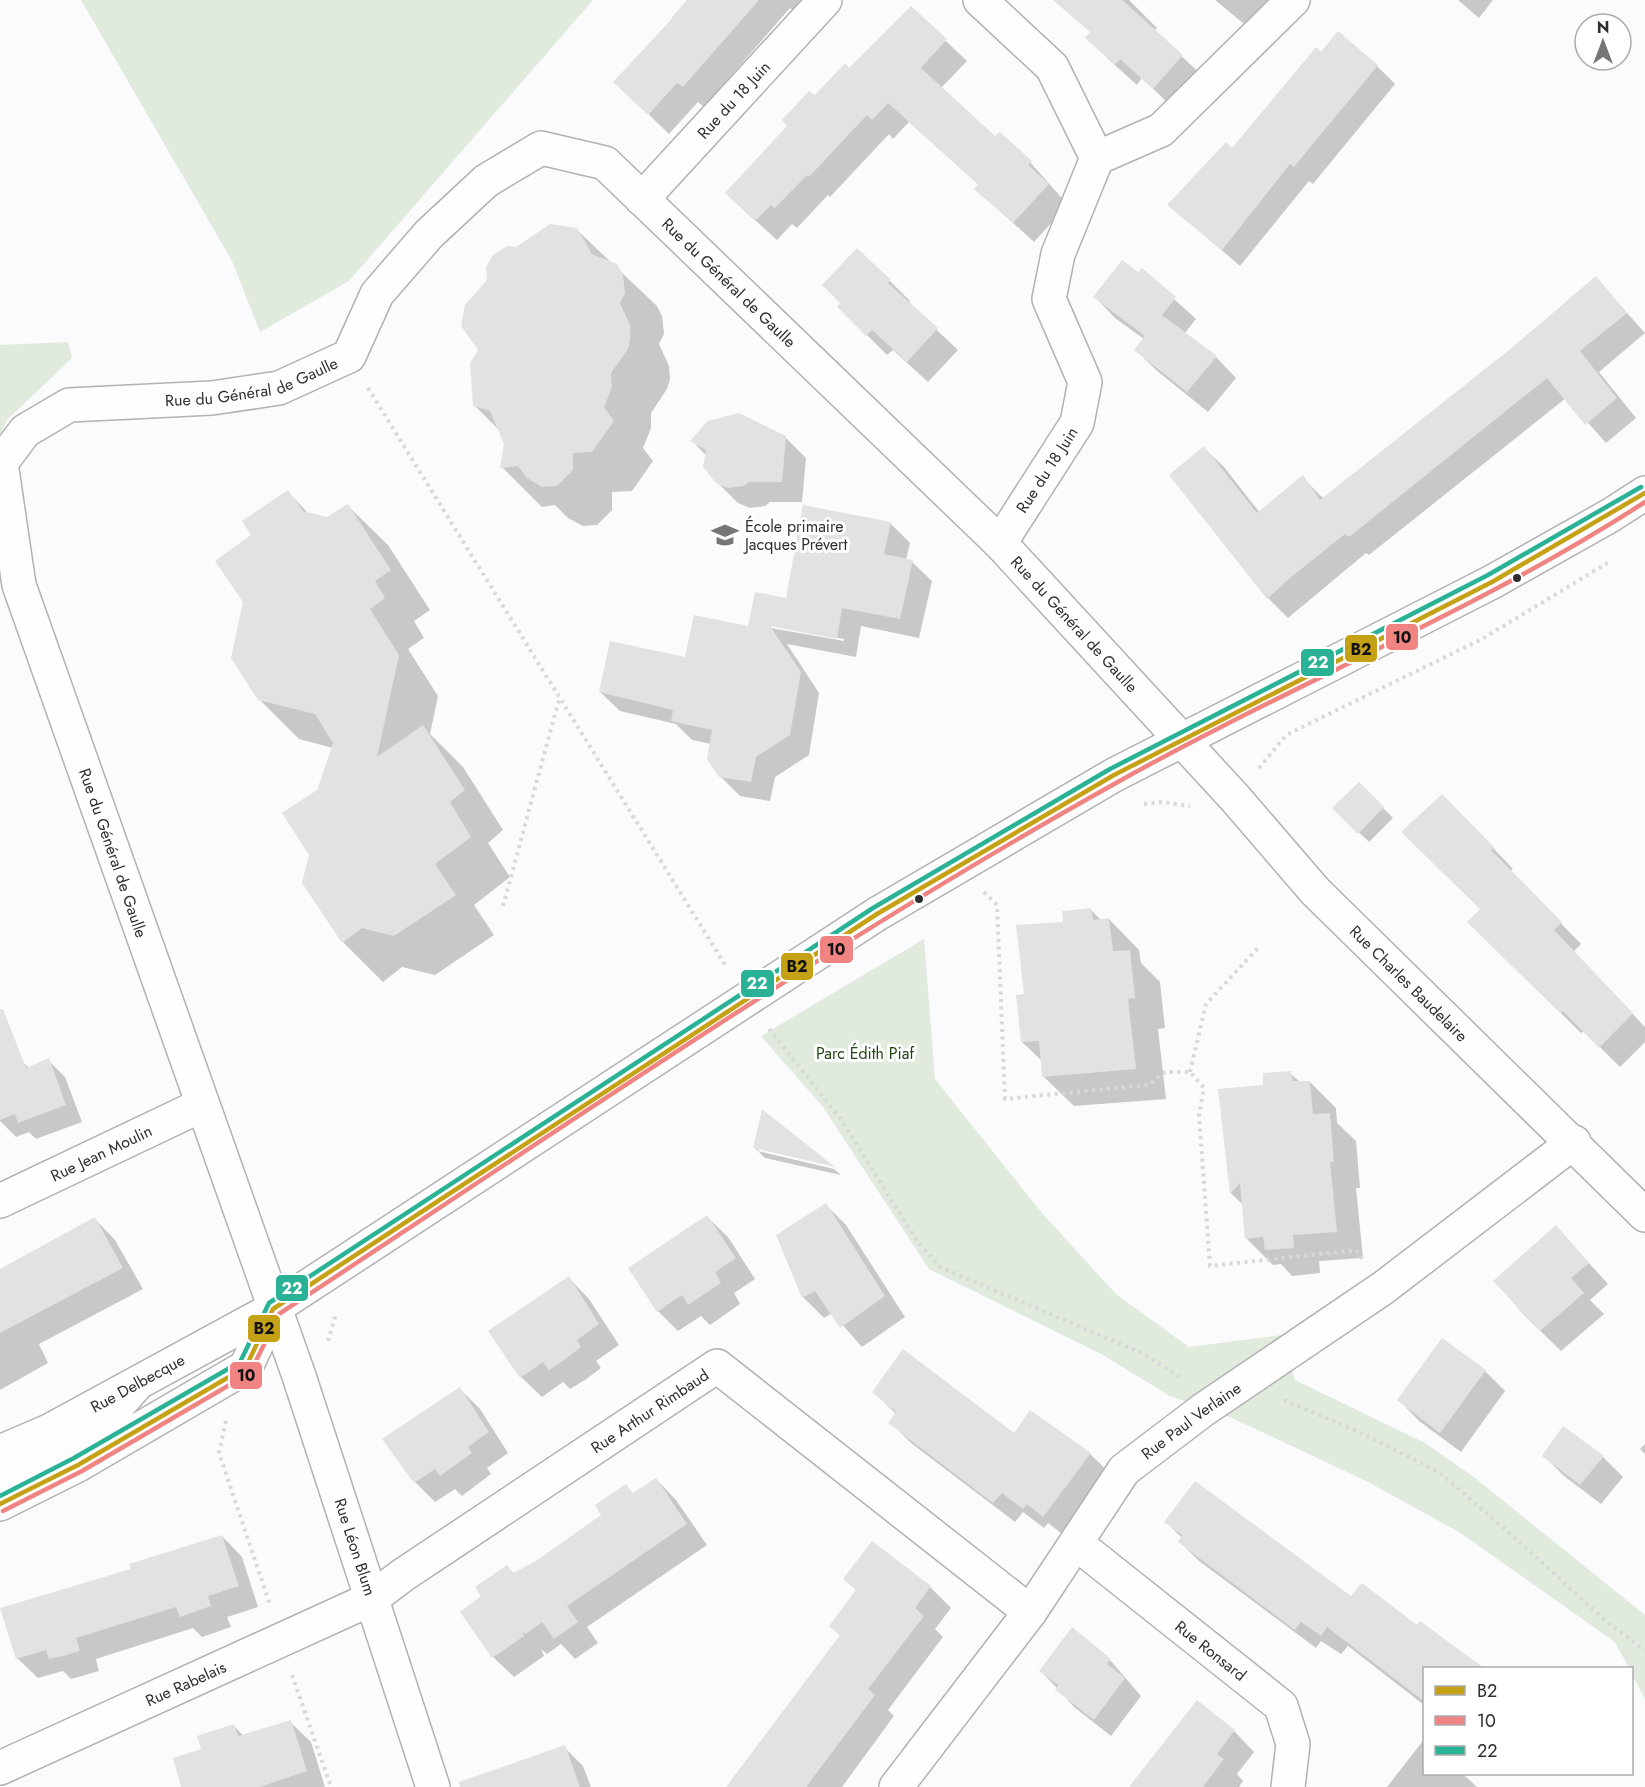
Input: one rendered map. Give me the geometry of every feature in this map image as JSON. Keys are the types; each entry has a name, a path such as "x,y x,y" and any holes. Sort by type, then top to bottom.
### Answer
{"street":[{"name":"Rue du 18 Juin","path":"642,199 825,0"},
{"path":"980,0 1052,67 1097,158 1161,130 1293,0"},
{"name":"Rue du Général de Gaulle","path":"273,1309 202,1105 9,588 1,463 25,431 69,405 212,398 279,388 349,356 376,294 429,234 486,181 541,148 605,162 1000,543 1183,742"},
{"name":"Rue du 18 Juin","path":"1000,543 1077,423 1085,382 1049,299 1058,254 1097,158"},
{"name":"Rue Delbecque","path":"0,1452 49,1431 273,1309 877,914 1114,775 1183,742 1492,582 1611,515 1645,493"},
{"name":"Rue Charles Baudelaire","path":"1183,742 1315,891 1574,1142 1645,1215"},
{"name":"Rue Jean Moulin","path":"0,1201 202,1105"},
{"name":"Rue Paul Verlaine","path":"896,1787 1030,1612 1124,1470 1203,1410 1383,1288 1574,1142"},
{"path":"0,1504 78,1465 246,1367 273,1309"},
{"name":"Rue Léon Blum","path":"273,1309 299,1376 433,1787"},
{"name":"Rue Arthur Rimbaud","path":"371,1599 403,1575 717,1366 1030,1612"},
{"name":"Rue Ronsard","path":"1077,1544 1281,1706 1293,1744 1288,1787"},
{"name":"Rue Rabelais","path":"0,1768 371,1599"}],"lane":[{"path":"0,1481 105,1427 149,1376"}],"path":[{"path":"349,356 746,999 840,1118 917,1242 940,1267 1144,1354 1188,1382"},
{"path":"1140,805 1162,802 1208,808 1235,798 1286,735 1482,639 1612,561"},
{"path":"504,906 560,696"},
{"path":"978,885 997,905 1005,1099 1148,1084 1165,1072 1190,1072 1204,1088 1199,1115 1210,1266 1356,1250 1383,1288"},
{"path":"1190,1072 1206,1004 1258,948"},
{"path":"299,1376 323,1358 339,1306"},
{"path":"216,1386 225,1408 226,1426 219,1453 331,1787"},
{"path":"1275,1396 1359,1432 1438,1472 1607,1622 1645,1650"}],"green space":[{"path":"81,0 593,0 349,281 260,332 232,261"},
{"path":"68,342 72,358 8,419 0,434 0,345"},
{"name":"Parc Édith Piaf","path":"924,939 935,1079 1042,1213 1116,1294 1189,1347 1281,1335 1295,1380 1425,1443 1475,1478 1645,1615 1645,1700 1633,1676 1633,1667 1628,1667 1615,1642 1459,1532 1366,1481 1232,1418 1170,1396 1101,1354 929,1269 823,1107 761,1036"}],"building":[{"path":"687,0 759,0 683,87 677,83 648,115 613,82"},
{"path":"1053,0 1122,0 1183,55 1153,89 1120,59 1115,65 1085,38 1090,32"},
{"path":"911,6 947,39 921,68 995,136 1000,132 1032,161 1028,165 1049,184 1013,223 974,189 978,184 888,103 872,120 867,115 809,177 807,175 775,208 771,205 755,221 725,193 787,126 782,120 809,91 815,95 845,63 849,68"},
{"path":"1338,31 1378,65 1294,167 1290,164 1222,250 1167,205 1226,142 1232,148 1316,47 1321,52"},
{"path":"550,224 577,228 592,254 617,264 623,275 625,293 620,303 630,325 630,339 628,349 611,373 612,387 604,407 614,421 592,452 573,453 573,470 557,486 542,487 527,478 518,466 500,468 504,444 490,411 473,406 470,363 478,350 461,326 465,305 487,280 486,267 493,255 507,246 516,247"},
{"path":"857,248 891,280 888,283 938,328 907,362 872,330 866,336 837,307 840,303 822,285"},
{"path":"1122,260 1138,272 1142,268 1176,297 1162,315 1217,356 1187,392 1134,350 1145,336 1093,297"},
{"path":"1596,276 1627,313 1580,351 1617,398 1585,425 1547,378 1349,537 1345,534 1267,599 1169,475 1204,446 1257,513 1303,475 1320,500 1514,346"},
{"path":"739,413 786,436 782,482 749,482 744,486 728,488 716,483 703,467 706,450 690,441 708,421"},
{"path":"288,490 303,511 327,517 348,504 391,570 375,581 385,598 370,609 399,655 377,757 423,725 465,790 450,802 471,837 435,864 456,895 394,936 362,928 342,943 302,883 309,855 282,813 317,790 333,743 315,714 258,700 231,658 243,602 215,561 251,535 242,521"},
{"path":"803,505 891,522 884,554 913,560 900,619 842,608 837,639 770,626 801,672 790,735 756,757 751,782 719,777 707,759 712,730 671,721 673,710 599,692 610,641 685,657 694,615 748,626 755,592 786,598"},
{"path":"1359,782 1384,807 1358,834 1332,808"},
{"path":"1442,794 1494,847 1491,850 1562,922 1554,930 1633,1013 1599,1048 1563,1011 1560,1013 1467,922 1480,909 1401,832"},
{"path":"1091,908 1093,920 1109,918 1113,951 1130,950 1135,998 1128,999 1136,1069 1042,1077 1039,1041 1021,1042 1016,995 1024,994 1016,925 1063,922 1062,911"},
{"path":"0,1009 3,1009 26,1068 49,1058 66,1105 18,1123 15,1114 0,1120"},
{"path":"1291,1071 1293,1081 1310,1081 1313,1114 1330,1113 1334,1162 1330,1162 1337,1232 1293,1235 1294,1248 1265,1250 1263,1237 1245,1239 1240,1183 1230,1194 1218,1089 1263,1085 1263,1073"},
{"path":"762,1109 835,1167 753,1148"},
{"path":"826,1203 885,1296 840,1328 815,1291 802,1298 776,1235"},
{"path":"707,1215 736,1258 715,1272 721,1283 688,1305 682,1295 657,1312 628,1268"},
{"path":"95,1217 123,1268 0,1333 0,1269"},
{"path":"1556,1225 1589,1263 1571,1278 1584,1293 1540,1331 1493,1281"},
{"path":"569,1276 599,1324 577,1340 581,1347 564,1360 549,1370 543,1362 520,1378 488,1331"},
{"path":"1442,1338 1486,1370 1440,1433 1397,1400"},
{"path":"903,1349 1014,1433 1030,1410 1091,1453 1043,1517 1027,1504 1023,1509 1002,1493 993,1503 888,1423 896,1412 872,1392"},
{"path":"460,1387 489,1432 468,1447 472,1453 440,1476 435,1469 414,1483 382,1439"},
{"path":"1563,1426 1604,1456 1580,1485 1542,1456"},
{"path":"656,1478 687,1524 567,1606 578,1622 554,1639 542,1622 526,1634 523,1632 524,1636 492,1658 460,1612 481,1596 475,1587 507,1565 513,1573 536,1561 601,1515 595,1505 626,1484 633,1493"},
{"path":"1195,1481 1351,1596 1362,1583 1417,1625 1420,1621 1483,1667 1423,1667 1423,1700 1327,1627 1321,1636 1301,1622 1295,1630 1178,1542 1182,1535 1164,1522"},
{"path":"222,1535 239,1586 208,1596 211,1606 180,1617 176,1607 76,1638 80,1651 63,1656 49,1659 46,1650 16,1659 0,1608 131,1569 129,1564"},
{"path":"872,1541 931,1586 915,1608 924,1616 868,1689 875,1695 806,1787 726,1787 840,1635 829,1626 856,1590 843,1579"},
{"path":"1072,1627 1111,1659 1107,1664 1125,1678 1094,1720 1055,1690 1058,1685 1039,1671"},
{"path":"1197,1700 1235,1730 1217,1754 1224,1759 1203,1787 1129,1787"},
{"path":"291,1720 307,1771 260,1787 181,1787 173,1758 201,1749 197,1736 234,1724 238,1736"},
{"path":"565,1745 580,1787 460,1787 459,1782"}],"transit line":[{"name":"22","path":"0,1496 74,1458 240,1362 269,1303 873,908 1110,769 1488,575 1641,487"},
{"name":"B2","path":"0,1504 78,1465 246,1367 273,1309 877,914 1114,775 1492,582 1645,493"},
{"name":"10","path":"3,1511 82,1471 250,1373 279,1314 693,1041 902,908 1116,783 1248,713 1516,578 1645,502"}],"place":[{"name":"École primaire Jacques Prévert","path":"725,535"}]}
